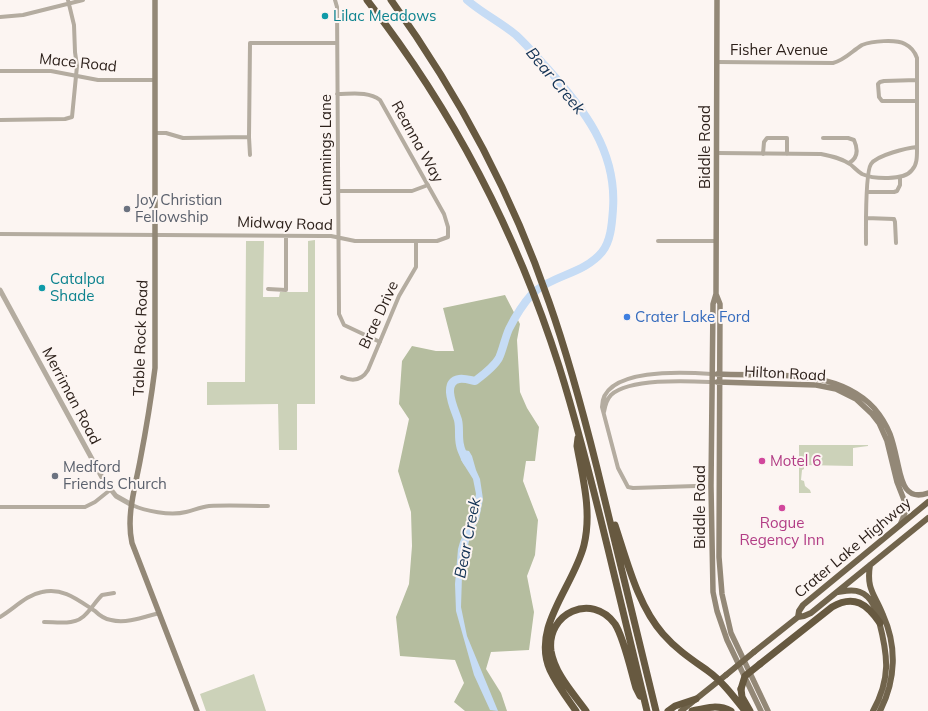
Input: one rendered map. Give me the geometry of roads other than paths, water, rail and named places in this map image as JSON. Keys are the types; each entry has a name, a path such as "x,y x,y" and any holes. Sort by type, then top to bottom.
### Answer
{"highway":[{"path":"368,0 415,66 451,125 491,197 527,278 559,365 578,428 647,711"},
{"path":"391,0 445,82 480,144 516,219 538,272 553,314 577,393 656,711"},
{"path":"576,711 557,683 550,669 545,644 551,618 580,559 587,527 587,509 578,446 578,428"},
{"name":"Crater Lake Highway","path":"798,617 799,611 803,605 928,502"},
{"path":"609,517 615,524 626,560 644,604 657,627 677,649 719,680 745,711"},
{"name":"Crater Lake Highway","path":"681,711 798,617 811,613 928,518"},
{"path":"870,565 870,586 887,623 893,653 891,681 880,711"},
{"path":"837,592 856,590 865,595 873,605 880,622 886,646 886,670 880,696 873,711"},
{"path":"750,711 742,697 742,681 745,676 832,608 844,601 855,602 866,606 880,622"},
{"path":"586,711 557,670 551,647 553,630 561,619 568,613 586,608 607,615 616,625 636,688 647,711"},
{"path":"668,711 675,706 696,699"},
{"path":"692,711 715,707 721,707 730,711"}],"main road":[{"name":"Table Rock Road","path":"155,0 155,368 150,408 129,525 132,543 197,711"},
{"name":"Biddle Road","path":"717,0 716,294 713,304 711,494 713,592 717,611 727,640 761,711"},
{"name":"Biddle Road","path":"716,294 720,304 719,557 722,594 727,619 734,640 768,711"},
{"name":"Hilton Road","path":"712,374 806,377 830,382 859,395 874,408 885,424 892,441 902,483 910,492 916,495 928,493"},
{"name":"Hilton Road","path":"712,382 816,385 836,389 847,394 865,406 876,418 884,432 897,482 906,505 905,513 899,526"}],"street":[{"path":"0,17 23,15 69,2 83,0"},
{"name":"Cummings Lane","path":"334,0 337,7 338,311 342,323 348,328 380,342"},
{"path":"0,120 69,119 72,117 77,66 75,35 69,2"},
{"name":"Fisher Avenue","path":"717,62 834,63 842,61 868,43 892,42 906,44 912,50 917,58 917,80"},
{"path":"250,154 250,43 337,43"},
{"name":"Mace Road","path":"0,71 51,71 98,80 154,80"},
{"path":"716,153 832,156 848,163 858,171 868,176 900,177 911,172 916,164 917,147 917,101 917,80 880,82 878,86 878,97 882,101 917,101"},
{"name":"Reanna Way","path":"337,94 364,94 376,97 380,100 446,218 448,237"},
{"path":"154,133 183,138 249,137"},
{"path":"763,154 764,142 767,138 787,138 787,154"},
{"path":"823,138 848,138 854,140 857,154 853,161 848,163"},
{"path":"866,244 868,176 871,164 899,150 917,147"},
{"path":"867,192 897,191 900,185 900,177"},
{"path":"338,191 412,191 428,185"},
{"path":"866,218 894,219 896,243"},
{"name":"Midway Road","path":"0,234 331,236 355,241 440,241 448,237"},
{"path":"268,289 286,290 286,236"},
{"name":"Brae Drive","path":"342,377 353,380 358,379 365,373 399,296 416,267 416,241"},
{"path":"658,241 716,241"},
{"name":"Merriman Road","path":"0,290 99,473 110,490 122,500 132,505"},
{"path":"696,486 628,487 618,468 602,402 606,391 611,386 622,381 660,373 712,374"},
{"path":"604,413 606,403 612,394 634,385 659,382 712,382"},
{"path":"0,507 85,507 95,502 110,490"},
{"path":"132,505 147,510 174,513 185,513 199,507 210,506 268,506"},
{"path":"1,615 31,596 40,592 52,590 62,591 71,595 110,620 120,621 159,613"},
{"path":"44,622 76,621 82,618 102,595 114,593"}],"water":[{"path":"464,450 469,451 472,456 480,479 483,499 479,519 470,536 465,560 462,576 461,607 467,636 498,711 490,710 474,675 456,611 455,584 458,549 471,516 476,494 473,479 461,460 460,454"}],"waterway":[{"name":"Bear Creek","path":"467,0 516,35 561,83 585,115 604,150 610,168 613,188 613,209 609,237 602,252 586,265 549,283 532,294 522,306 511,324 499,358 494,365 475,381 459,379 454,381 451,385 450,391 452,403 459,426 460,447 467,462"}],"place":[{"name":"Lilac Meadows","path":"325,16"},
{"name":"Joy Christian Fellowship","path":"127,209"},
{"name":"Catalpa Shade","path":"42,288"},
{"name":"Crater Lake Ford","path":"627,317"},
{"name":"Motel 6","path":"762,461"},
{"name":"Medford Friends Church","path":"55,476"},
{"name":"Rogue Regency Inn","path":"782,508"}]}
